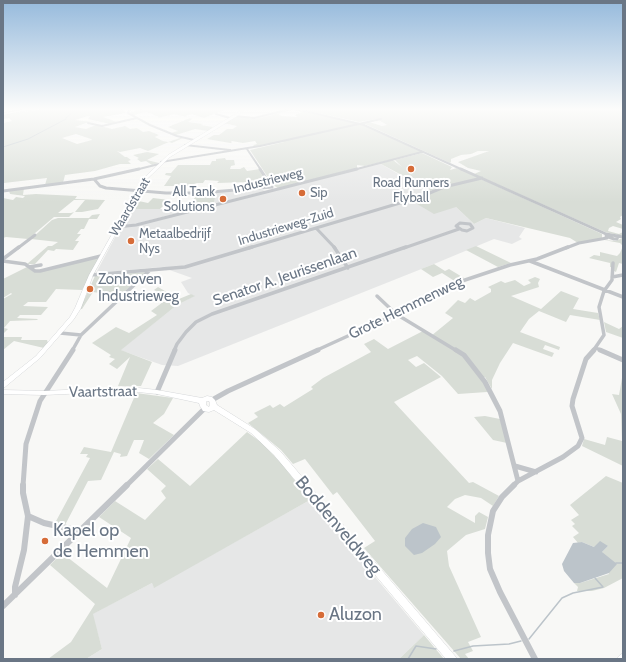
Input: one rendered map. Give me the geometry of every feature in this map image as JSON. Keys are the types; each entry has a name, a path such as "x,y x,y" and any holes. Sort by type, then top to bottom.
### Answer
{"street":[{"name":"Waardstraat","path":"3,385 38,357 76,313 91,275 136,191 144,180 160,163 194,140"},
{"path":"3,191 94,179 160,163 247,149 287,140"},
{"path":"396,140 607,236"},
{"path":"185,146 232,151"},
{"path":"94,179 104,187 136,191 199,193 272,187 247,149"},
{"name":"Industrieweg","path":"117,227 136,225 422,152"},
{"name":"Industrieweg-Zuid","path":"91,275 185,267 420,197 441,188 482,178"},
{"path":"462,223 470,224 473,227 472,230 467,231 459,229 457,225 462,223"},
{"path":"316,228 335,248 348,268"},
{"name":"Senator A. Jeurissenlaan","path":"157,392 177,344 196,322 212,314 459,229"},
{"path":"3,260 35,235"},
{"name":"Grote Hemmenweg","path":"3,606 204,409 208,409 213,403 235,387 396,314 472,276 530,261 579,243 607,236 616,240 618,236 623,237"},
{"path":"3,260 25,264 35,271 40,271 101,256"},
{"path":"530,261 604,291 623,297"},
{"path":"535,659 500,592 490,569 488,535 493,511 502,497 518,481 563,457 578,446 582,438 572,406 573,399 586,359 596,348 604,335 599,307 604,291 612,277 613,263"},
{"path":"29,267 40,265"},
{"path":"15,595 15,587 24,550 28,516 23,493 24,460 29,433 40,401 75,347 81,335 149,271"},
{"path":"612,277 623,275"},
{"path":"376,296 396,314 453,347 471,362 493,396 500,411 518,481"},
{"path":"60,333 81,335"},
{"path":"596,348 623,360"},
{"name":"Vaartstraat","path":"3,392 44,393 122,389 157,392 203,401"},
{"name":"Grote Hemmenweg","path":"203,401 208,399 213,403"},
{"path":"203,401 201,406 204,409"},
{"name":"Boddenveldweg","path":"213,403 253,431 277,453 452,659"},
{"path":"515,466 536,472"},
{"path":"28,516 44,523 80,531"}],"shaded area":[{"path":"3,140 67,140 77,144 92,140 161,140 168,142 179,140 172,143 169,142 148,151 140,148 120,152 117,151 131,160 128,161 131,164 120,164 95,171 65,175 63,183 45,185 47,178 4,183"},
{"path":"212,140 396,140 422,152 365,166 357,165 357,168 278,188 273,185 250,150 284,142 255,147 253,145 257,144 255,141 243,143 232,141 232,143"},
{"path":"400,140 623,140 623,215 620,217 621,219 616,222 623,225 623,229 613,226 609,228 608,231 619,234 623,232 623,236 605,232 474,174 481,171 468,168 458,162 489,151 478,151 471,154 461,155 451,159 450,163"},
{"path":"147,152 159,154 147,160 159,163 152,165 146,161 141,162 137,159 139,158 133,155"},
{"path":"422,153 452,167 450,170 457,168 602,234 602,238 578,243 570,238 486,218 474,224 456,207 434,214 412,201 443,186 428,192 411,180 379,163 393,160 402,167 395,160"},
{"path":"225,158 226,160 234,160 235,165 231,166 230,169 240,169 244,167 247,171 260,169 271,187 249,189 249,182 217,183 219,181 205,180 203,183 188,186 164,186 171,176 165,175 166,173 171,173 178,165 210,165 212,161 216,161 216,159"},
{"path":"379,163 456,207 474,224 486,218 525,228 519,237 522,239 512,244 494,239 178,366 162,365 120,350 177,305 194,296 188,293 181,282 192,278 161,267 96,273 120,228"},
{"path":"24,188 23,195 36,194 77,196 75,199 105,200 98,209 75,212 85,200 74,200 58,213 74,212 69,217 54,217 28,239 3,238 3,198 13,200 16,197 23,198 25,196 10,194 9,191"},
{"path":"265,191 214,204 216,192"},
{"path":"216,192 214,204 190,210 188,208 197,194"},
{"path":"153,198 169,200 160,209 129,209 134,200 148,203"},
{"path":"186,202 192,202 188,208 190,210 131,225 120,226 129,209 171,210 178,203 184,204"},
{"path":"100,214 97,219 89,219 84,229 81,229 77,234 81,234 75,241 79,241 73,250 48,250 35,264 27,264 48,246 52,246 58,242 31,239 52,220 58,218 89,218 92,215"},
{"path":"623,238 623,246 620,243 604,240 615,241"},
{"path":"476,246 511,263 498,267 466,250"},
{"path":"623,246 623,264 619,263 616,272 614,271 614,268 610,267 610,263 589,258 594,255 600,256 600,252 617,256"},
{"path":"97,257 99,259 82,290 56,289 46,302 28,302 23,306 48,307 41,315 20,315 17,318 38,319 37,320 10,321 4,328 8,329 3,334 3,299 12,294 11,293 3,298 3,279 27,267 34,272"},
{"path":"434,264 445,271 449,269 464,278 456,282 442,273 433,277 421,269"},
{"path":"146,272 120,296 93,292 82,309 80,309 95,276"},
{"path":"535,277 540,279 538,283 539,287 511,296 541,309 561,291 579,298 573,309 598,313 600,320 570,315 566,322 539,311 529,319 520,332 560,347 559,350 545,345 543,349 554,353 552,357 513,343 500,363 492,380 492,389 485,377 480,377 488,391 487,392 458,394 442,376 417,356 408,360 416,367 424,363 441,377 394,402 469,483 473,482 499,496 493,506 481,498 465,495 455,499 447,507 475,523 475,516 479,512 488,517 485,529 466,535 447,551 449,566 481,637 468,642 473,651 465,654 469,659 461,659 364,548 375,541 337,492 333,495 305,459 293,464 281,450 248,423 258,417 254,413 270,405 273,408 280,404 284,407 313,389 311,387 323,378 371,352 364,344 374,339 388,349 423,331 431,336 453,318 445,313 458,300 465,303 470,298 475,301 491,292 491,289 488,287 501,281 505,283 515,280 524,286 531,283 528,280"},
{"path":"158,287 179,299 191,294 195,296 177,305 121,350 152,362 141,386 118,386 130,357 117,369 109,364 115,359 109,357 111,355 92,343 116,327 129,333 157,315 151,311 163,302 168,302 171,299 154,290"},
{"path":"604,322 619,329 623,326 623,338 606,332"},
{"path":"3,337 22,337 21,340 47,340 48,343 44,348 14,341 3,350"},
{"path":"622,378 623,466 582,446 584,439 605,445 607,437 622,441 621,414 612,394 619,395"},
{"path":"136,393 173,398 164,414 153,423 174,435 149,459 139,453 144,440 134,440 127,456 120,457 121,454 114,452 101,480 88,481 65,525 55,523 90,458 86,457 88,454 80,454 84,447 111,452"},
{"path":"485,416 500,419 507,443 493,440 474,417"},
{"path":"247,432 261,442 282,464 310,500 154,588 152,583 93,614 102,649 86,659 48,659 71,642 95,604 50,565 62,553 107,588 131,538 99,517 115,501 145,520 166,498 161,491 166,486 147,469 158,459 190,486"},
{"path":"606,476 623,483 623,578 604,588 592,591 577,591 578,587 574,583 580,583 609,574 602,552 608,546 594,547 582,542 578,543 573,537 579,533 572,526 575,524 571,520 579,515 570,505"},
{"path":"310,500 424,635 399,659 86,659 102,649 92,614 152,583 154,587"},
{"path":"423,523 436,527 441,537 435,544 422,553 414,555 405,546 405,538 412,529"},
{"path":"600,541 608,546 602,552 617,564 609,573 580,583 574,583 564,571 562,564 573,543 582,542 594,547"},
{"path":"424,635 444,659 399,659"}],"waterway":[{"path":"3,147 25,140"},
{"path":"616,563 623,563"},
{"path":"529,639 562,598 573,593 603,587 595,578"},
{"path":"454,651 473,646 509,644 521,641"},
{"path":"408,659 416,646 436,649"}],"place":[{"name":"Road Runners Flyball","path":"411,169"},
{"name":"Sip","path":"302,193"},
{"name":"All Tank Solutions","path":"223,199"},
{"name":"Metaalbedrijf Nys","path":"131,241"},
{"name":"Zonhoven Industrieweg","path":"90,289"},
{"name":"Kapel op de Hemmen","path":"45,541"},
{"name":"Aluzon","path":"321,615"}]}
